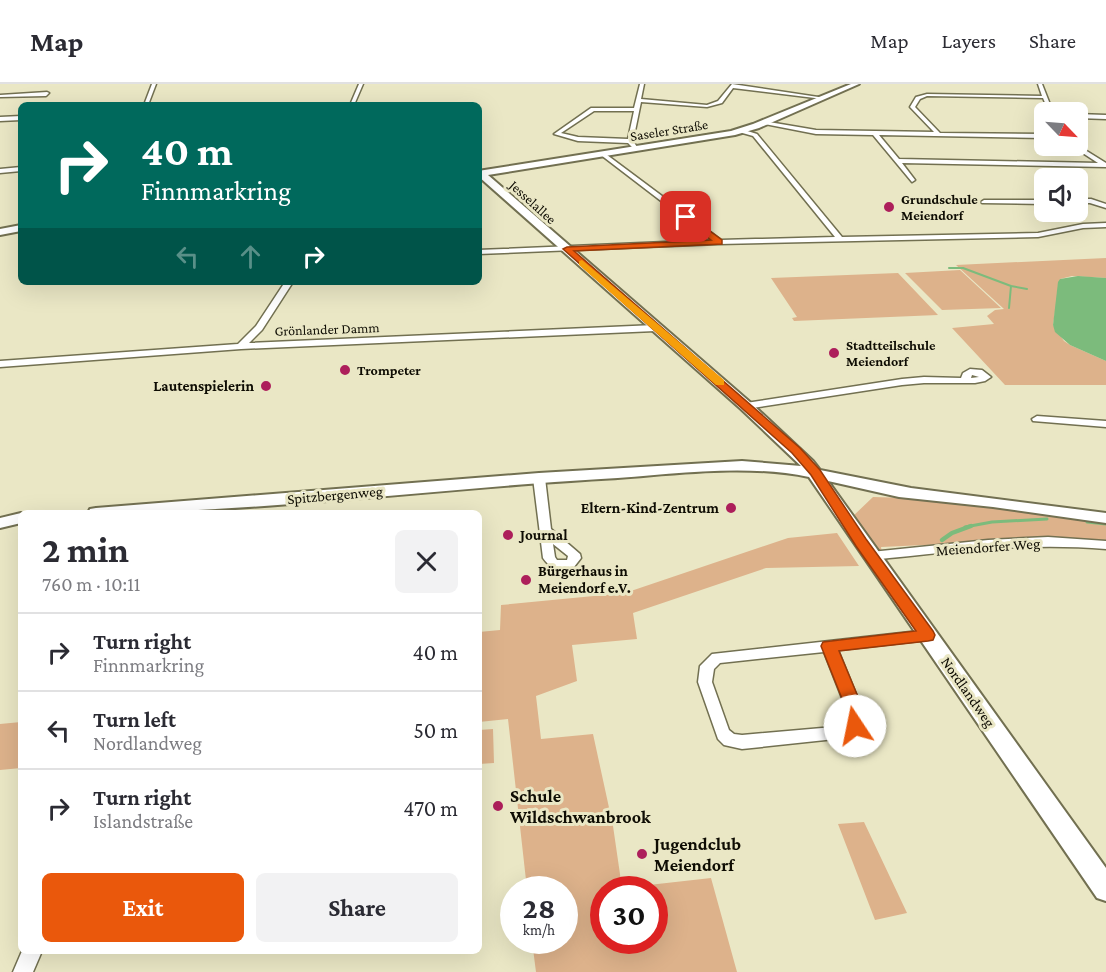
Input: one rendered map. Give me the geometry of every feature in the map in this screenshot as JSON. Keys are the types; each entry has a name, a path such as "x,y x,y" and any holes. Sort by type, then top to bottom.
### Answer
{"street":[{"path":"147,102 154,84"},
{"path":"353,102 362,84"},
{"path":"630,141 642,84"},
{"name":"Saseler Straße","path":"482,173 741,130 856,84"},
{"path":"939,84 951,84"},
{"path":"1040,84 1046,102"},
{"path":"639,100 707,106 720,102 733,86 823,98"},
{"path":"0,96 38,94"},
{"path":"938,134 912,107 918,98 927,95 1044,97"},
{"path":"636,148 630,141 578,139 557,134 593,109 637,110"},
{"path":"1088,116 1106,117"},
{"path":"0,119 18,118"},
{"path":"763,123 816,132 1034,136"},
{"path":"741,130 755,135 839,238"},
{"path":"875,133 912,180"},
{"path":"603,154 719,242"},
{"path":"1088,154 1106,165"},
{"path":"898,161 1106,165"},
{"path":"0,171 18,169"},
{"name":"Jesselallee","path":"482,175 567,249"},
{"path":"1088,201 1106,206"},
{"path":"984,202 1034,202"},
{"path":"482,252 839,238 1038,235 1083,226 1106,225"},
{"path":"0,232 18,229"},
{"name":"Nordlandweg","path":"567,249 796,450 820,479 871,556 1106,889"},
{"path":"241,346 259,328 287,285"},
{"name":"Grönlander Damm","path":"0,364 241,346 655,328"},
{"path":"747,406 924,380 966,380"},
{"path":"1037,419 1106,424"},
{"name":"Spitzbergenweg","path":"177,510 539,478 717,468 820,479 858,492 910,493 1106,518"},
{"path":"539,478 547,532"},
{"name":"Meiendorfer Weg","path":"871,556 1006,544 1106,545"},
{"path":"829,646 857,716 855,726 849,732 741,742 730,740 723,734 705,682 707,666 717,658 928,635"},
{"path":"22,972 31,954"}],"shaded area":[{"path":"1106,258 1106,278 1072,276 1060,279 1053,325 1064,341 1106,361 1106,385 1005,385 952,328 994,324 987,316 995,310 1004,309 956,265"},
{"path":"960,270 1001,308 942,310 905,273"},
{"path":"898,273 938,315 794,321 792,318 797,317 771,278"},
{"path":"1078,276 1106,278 1106,361 1070,345 1055,332 1053,325 1058,282 1060,279"},
{"path":"873,497 945,499 1106,522 1106,543 968,543 881,547 882,553 879,553 851,518"},
{"path":"837,533 859,566 766,568 633,613 637,639 572,645 577,681 536,696 541,739 593,734 613,826 620,876 590,876 590,954 668,954 668,883 711,878 737,972 536,972 534,954 578,954 578,876 526,876 508,719 482,722 482,632 500,630 501,605 625,593 788,538"},
{"path":"18,722 18,768 0,770 0,724"},
{"path":"493,729 494,763 482,764 482,730"},
{"path":"864,822 907,913 875,920 838,824"}],"waterway":[{"path":"949,268 963,268 1011,286"},
{"path":"1009,308 1011,286"},
{"path":"1011,286 1027,289"},
{"path":"965,527 992,522 1047,519"},
{"path":"1087,522 1106,524"},
{"path":"942,540 952,533 971,526"}],"slow traffic":[{"path":"582,263 720,382"}],"place":[{"name":"Grundschule Meiendorf","path":"889,207"},
{"name":"Stadtteilschule Meiendorf","path":"834,353"},
{"name":"Trompeter","path":"345,370"},
{"name":"Lautenspielerin","path":"266,386"},
{"name":"Eltern-Kind-Zentrum","path":"731,508"},
{"name":"Journal","path":"508,535"},
{"name":"Bürgerhaus in Meiendorf e.V.","path":"526,580"},
{"name":"Schule Wildschwanbrook","path":"498,806"},
{"name":"Jugendclub Meiendorf","path":"642,854"}],"route":[{"path":"686,217 719,242 567,249 796,450 816,473 861,543 928,635 829,646 857,716 855,726"}]}
